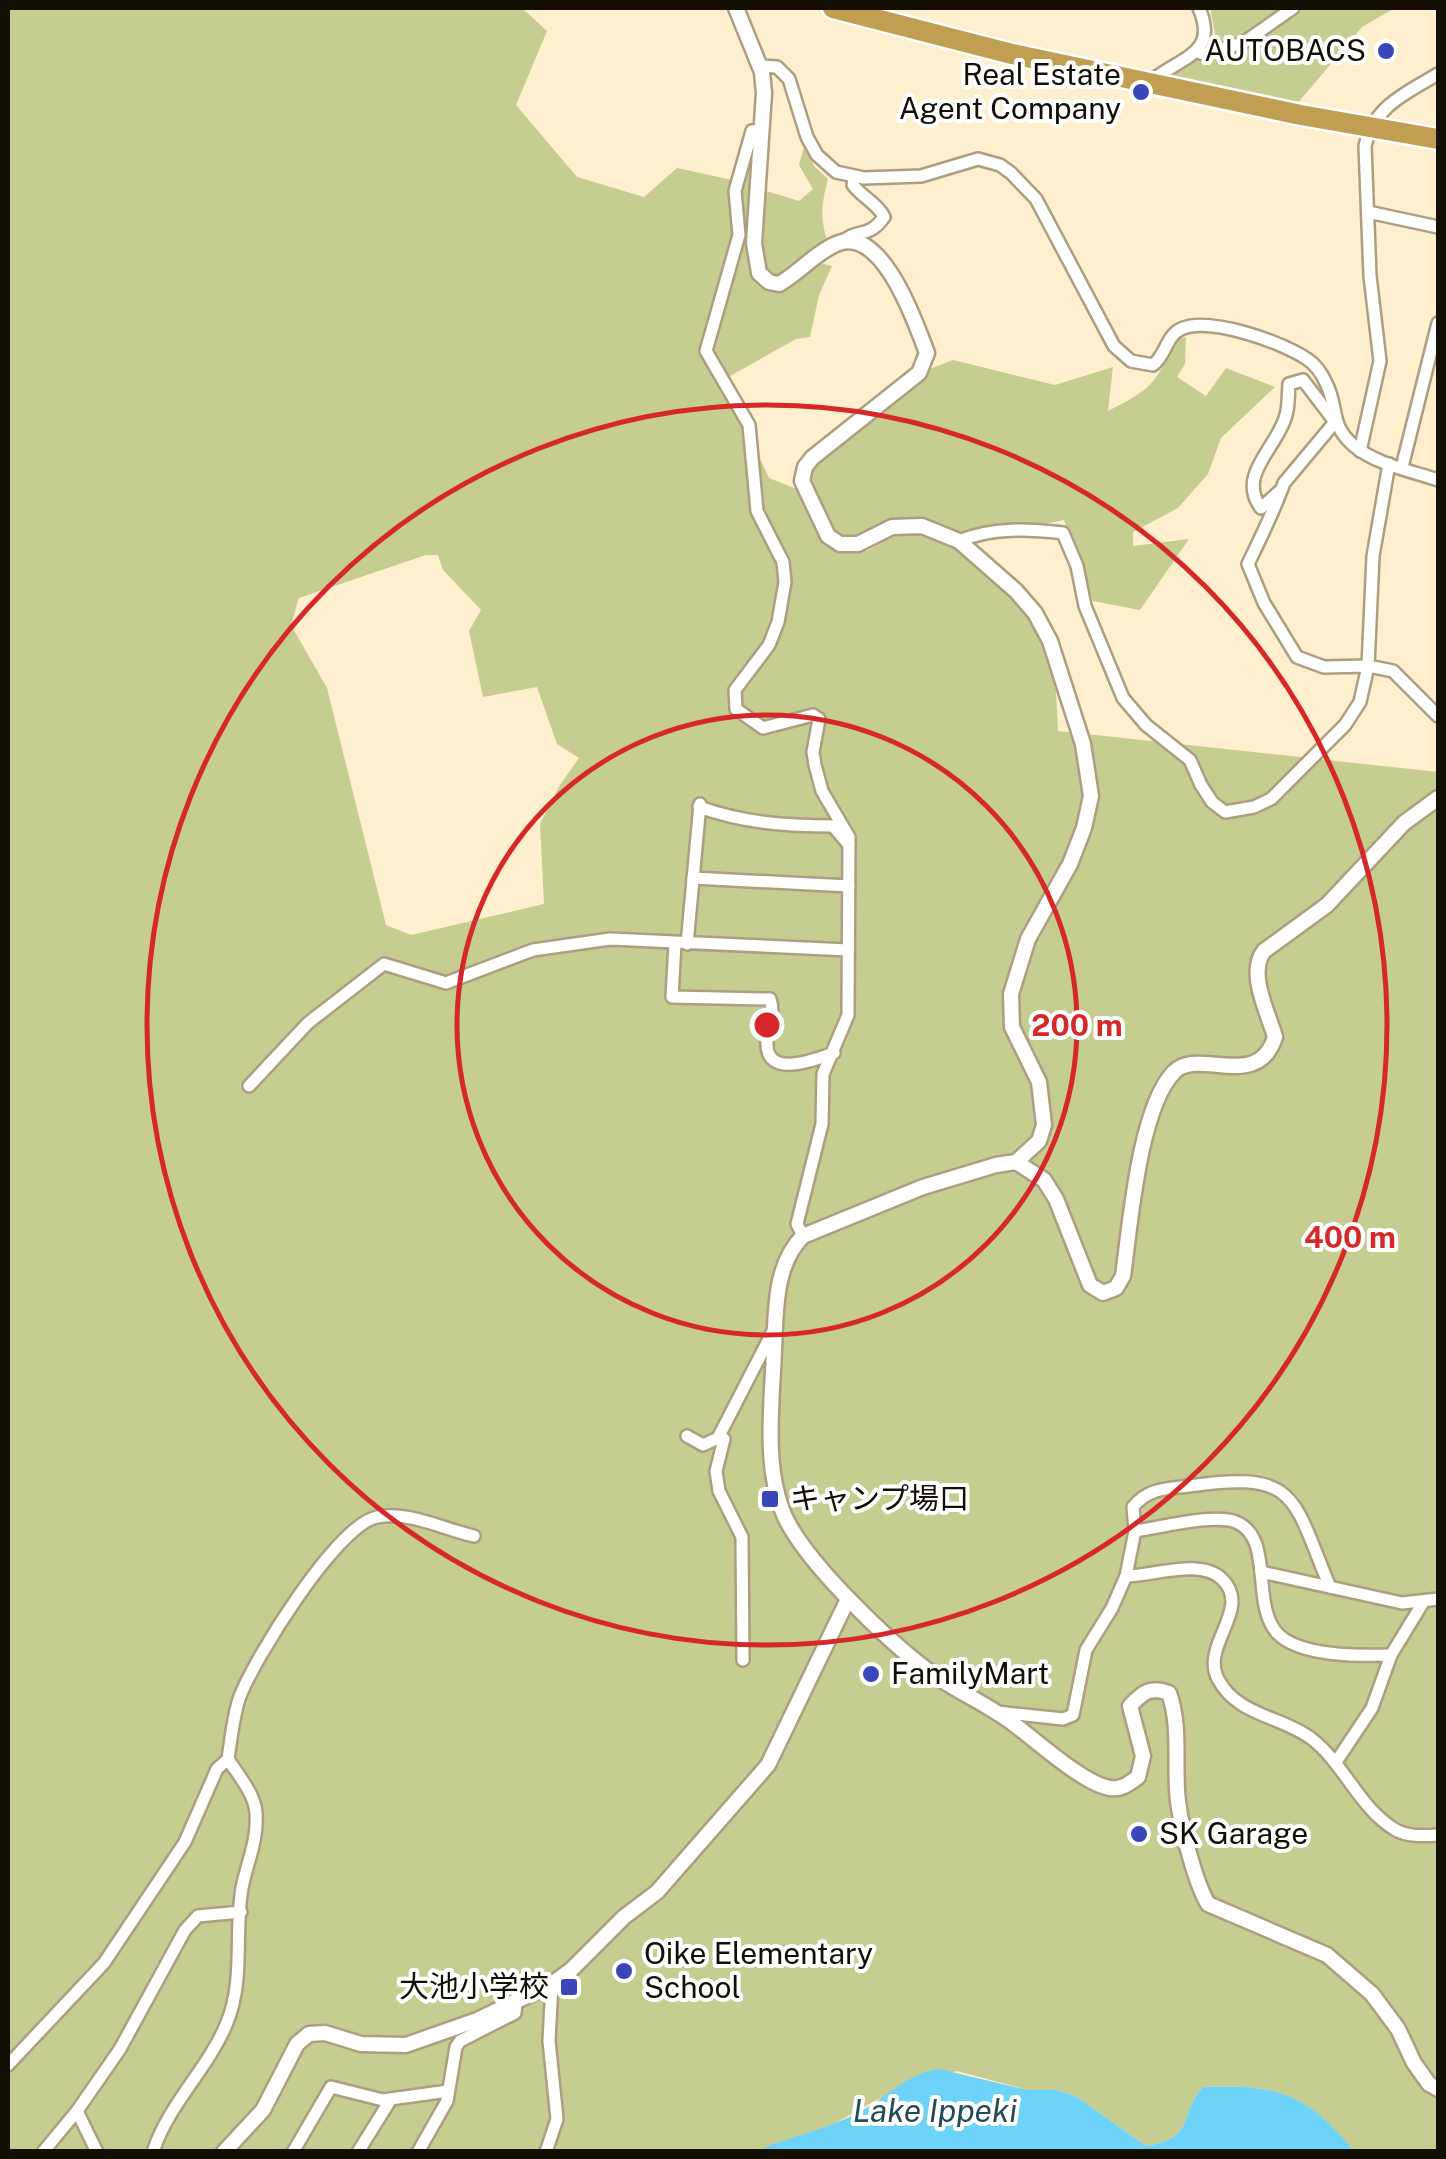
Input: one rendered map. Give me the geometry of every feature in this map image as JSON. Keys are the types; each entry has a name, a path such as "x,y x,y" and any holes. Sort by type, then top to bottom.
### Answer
{"highway":[{"path":"834,8 886,13 1012,54 1301,116 1438,139"}],"street":[{"path":"736,8 760,66 764,93 754,243 758,273 779,284 836,244 850,241 864,247 891,272 902,289 926,353 919,374 812,458 802,481 828,536 840,544 858,544 892,528 922,526 959,540 1016,591 1043,627 1054,650 1090,772 1091,796 1070,864 1028,939 1011,994 1012,1028 1039,1082 1044,1126 1039,1141 1016,1162 923,1187 803,1236 790,1249 780,1276 769,1424 785,1517 848,1599 930,1672 997,1712 1106,1788 1121,1788 1138,1778 1143,1756 1130,1706 1142,1692 1158,1688 1169,1693 1176,1712 1177,1793 1196,1876 1208,1904 1327,1956 1372,1994 1398,2029 1414,2063 1438,2089"},
{"path":"1150,82 1168,67 1198,52 1205,42 1207,24 1199,8"},
{"path":"1198,52 1243,43 1293,8"},
{"path":"760,66 770,64 785,73 807,137 817,155 836,172 854,177 921,176 978,159 1000,165 1036,199 1114,346 1125,357 1140,364 1153,364 1174,333 1190,326 1250,334 1308,360 1332,397 1335,422 1282,489 1261,508 1252,480 1286,417 1289,384 1303,380 1335,422 1360,451 1438,480"},
{"path":"1360,451 1380,361 1370,276 1365,146 1370,127 1384,108 1438,74"},
{"path":"762,130 752,132 735,191 739,236 706,351 749,425 756,511 783,562 785,582 774,634 735,690 736,709 763,728 813,715 819,720 813,752 815,764 822,791 843,822 849,845 848,1016 823,1074 822,1124 797,1224 803,1236"},
{"path":"843,242 848,236 873,231 884,218 881,210 858,192 853,185 854,177"},
{"path":"1368,212 1438,227"},
{"path":"959,540 980,532 1031,529 1063,533 1073,553 1090,619 1124,698 1146,725 1190,760 1212,802 1226,812 1271,799 1344,726 1360,702 1368,666 1374,556 1438,323"},
{"path":"1282,489 1248,564 1264,602 1297,657 1324,667 1368,666 1393,671 1438,716"},
{"path":"1016,1162 1044,1180 1056,1199 1090,1284 1102,1293 1116,1288 1123,1276 1145,1137 1170,1075 1190,1065 1245,1066 1266,1054 1275,1036 1256,972 1257,960 1328,905 1404,823 1438,798"},
{"path":"834,1053 799,1065 783,1065 771,1056 766,1046 773,1006 770,1000 672,997 693,878 700,804 735,820 833,826 849,845"},
{"path":"693,878 849,886"},
{"path":"249,1086 308,1023 384,964 446,983 533,950 610,939 848,950"},
{"path":"687,1436 703,1446 718,1438 775,1327"},
{"path":"718,1438 724,1439 716,1471 719,1491 742,1537 743,1660"},
{"path":"997,1712 1063,1719 1073,1715 1086,1650 1126,1576 1135,1531 1133,1506 1150,1491 1213,1482 1268,1484 1295,1504 1330,1586"},
{"path":"153,2152 226,2025 237,1991 241,1891 256,1843 256,1812 228,1759 234,1716 259,1654 324,1564 352,1532 372,1518 393,1516 474,1536"},
{"path":"1135,1531 1218,1519 1238,1522 1252,1537 1261,1572 1261,1592 1275,1632 1287,1641 1354,1656 1391,1655"},
{"path":"1126,1576 1198,1569 1221,1578 1234,1604 1213,1659 1215,1674 1225,1691 1239,1704 1308,1736 1336,1762 1360,1797 1394,1828 1414,1836 1438,1835"},
{"path":"1261,1572 1402,1602 1438,1600"},
{"path":"224,2152 263,2110 297,2044 309,2034 325,2033 361,2044 406,2045 477,2020 552,1984 624,1917 658,1892 768,1766 848,1599"},
{"path":"1336,1762 1372,1708 1391,1655 1424,1602"},
{"path":"8,2065 104,1963 171,1866 216,1769 228,1759"},
{"path":"43,2152 120,2050 185,1930 198,1916 242,1912"},
{"path":"546,2152 556,2119 549,2042 552,1984"},
{"path":"418,2152 446,2101 456,2047 460,2041 515,2012 516,2002"},
{"path":"293,2152 331,2086 383,2100 448,2091"},
{"path":"358,2152 391,2099"},
{"path":"77,2111 98,2152"}],"green space":[{"path":"8,8 522,8 547,31 516,105 577,177 644,197 677,168 737,181 746,155 754,146 753,187 799,201 813,189 799,165 804,147 815,167 828,179 822,210 828,242 812,256 819,263 832,266 819,295 810,337 796,339 723,380 769,478 807,493 813,505 817,491 805,467 919,373 953,360 1055,385 1113,367 1108,411 1150,384 1173,341 1186,337 1185,364 1177,377 1206,396 1226,368 1275,387 1221,438 1208,474 1178,508 1133,532 1133,546 1189,539 1140,610 1093,601 1064,520 959,541 911,520 836,545 867,551 912,526 985,564 1054,651 1058,731 1438,772 1438,2151 1354,2151 1321,2117 1289,2096 1229,2087 1203,2087 1180,2131 1146,2146 1077,2097 1057,2090 1028,2090 957,2071 876,2100 832,2125 756,2151 8,2152","holes":["426,555 438,555 443,570 481,610 469,631 483,697 537,687 557,744 579,758 540,824 544,904 411,935 386,925 327,688 291,625 299,598"]},
{"path":"1210,8 1395,8 1362,27 1297,104 1170,75 1218,49"}],"water":[{"name":"Lake Ippeki","path":"939,2069 1077,2097 1146,2146 1180,2131 1203,2087 1271,2091 1305,2105 1354,2151 756,2151 845,2119 906,2081"}],"place":[{"name":"AUTOBACS","path":"1386,51"},
{"name":"Real Estate Agent Company","path":"1141,92"},
{"name":"キャンプ場口","path":"770,1499"},
{"name":"FamilyMart","path":"871,1674"},
{"name":"SK Garage","path":"1139,1834"},
{"name":"Oike Elementary School","path":"624,1971"},
{"name":"大池小学校","path":"569,1987"}]}
